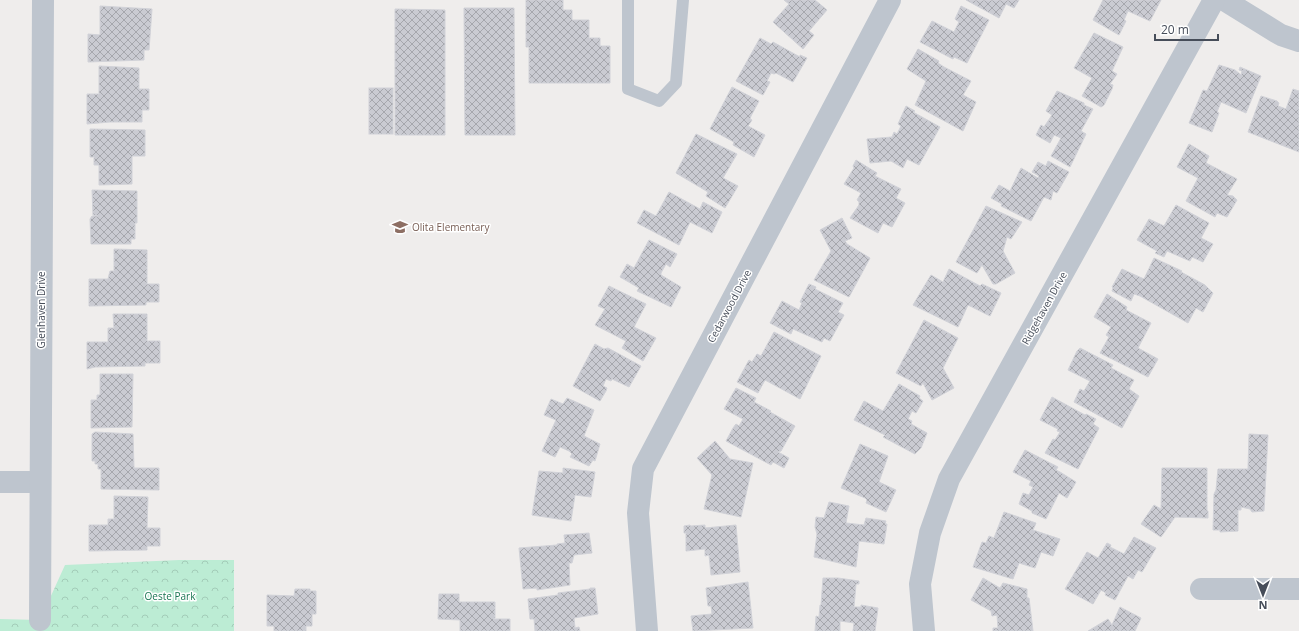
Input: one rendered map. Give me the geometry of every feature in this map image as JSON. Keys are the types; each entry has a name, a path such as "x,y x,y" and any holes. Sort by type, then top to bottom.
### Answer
{"street":[{"name":"Glenhaven Drive","path":"39,625 43,0"},
{"name":"Ridgehaven Drive","path":"924,631 920,584 930,533 949,479 1214,0"},
{"path":"1224,0 1281,35 1299,41"},
{"name":"Cedarwood Drive","path":"647,631 638,513 643,469 887,2"},
{"path":"0,482 40,482"},
{"path":"1201,589 1299,589"}],"lane":[{"path":"628,0 628,89 659,101 676,83 682,0"}],"green space":[{"name":"Oeste Park","path":"179,560 234,560 234,631 0,631 0,619 40,620 65,565"}],"building":[{"path":"526,0 563,0 563,10 572,10 572,20 589,20 589,38 600,38 600,46 610,46 610,83 529,83 529,47 526,47"},
{"path":"784,0 815,0 827,10 809,31 814,35 803,49 773,22 789,4"},
{"path":"966,0 1019,0 1014,8 1006,4 999,18"},
{"path":"1103,0 1161,0 1150,21 1128,11 1124,20 1126,21 1119,35 1093,20"},
{"path":"100,6 152,9 149,50 144,50 144,60 88,62 88,34 100,35"},
{"path":"961,6 989,20 967,63 954,57 953,59 920,42 932,21 954,32 959,22 955,19"},
{"path":"464,8 514,8 515,135 465,135"},
{"path":"395,9 445,10 445,135 395,135"},
{"path":"1094,33 1123,47 1112,71 1117,74 1110,84 1113,85 1112,89 1104,105 1101,107 1082,96 1092,78 1074,68"},
{"path":"760,38 771,44 773,42 800,57 800,55 807,58 793,82 776,73 771,73 767,81 770,82 763,95 736,81"},
{"path":"918,49 939,61 938,63 944,67 971,81 963,95 976,102 963,131 915,105 926,81 907,69"},
{"path":"1219,65 1235,70 1241,75 1242,71 1239,70 1240,67 1261,76 1246,113 1221,102 1217,112 1219,113 1212,132 1189,123 1203,90 1207,91"},
{"path":"99,66 139,68 139,89 149,89 149,110 142,110 142,122 87,124 87,94 99,94"},
{"path":"732,87 759,101 751,116 750,119 752,120 748,126 765,135 754,157 733,145 734,142 710,129"},
{"path":"369,88 393,88 393,134 369,134"},
{"path":"1293,89 1299,91 1299,152 1248,132 1261,96 1277,101 1279,103 1278,106 1286,109"},
{"path":"1057,91 1084,103 1084,105 1093,109 1081,131 1086,134 1070,167 1051,156 1061,138 1054,135 1050,143 1036,135 1041,125 1044,127 1052,115 1046,111"},
{"path":"906,106 915,111 913,112 940,127 919,165 907,159 903,168 891,161 870,163 867,139 892,137 894,132 897,134 901,126 898,124"},
{"path":"90,129 145,130 145,156 132,156 132,184 99,185 99,165 94,165 94,157 90,157"},
{"path":"696,134 737,154 723,178 738,186 725,208 706,196 708,192 676,173"},
{"path":"1189,144 1209,156 1206,163 1237,179 1227,195 1233,196 1237,200 1227,217 1217,213 1215,217 1186,201 1198,178 1177,167"},
{"path":"856,160 877,173 875,176 901,189 896,198 905,203 892,227 883,223 878,233 850,218 859,205 857,200 861,193 844,184 854,168 853,166"},
{"path":"1048,161 1069,172 1057,193 1053,191 1051,200 1044,197 1031,221 1001,206 1002,204 991,198 999,185 1010,191 1021,168 1038,178 1039,176 1032,172 1038,162 1046,166"},
{"path":"92,190 137,191 137,223 135,223 135,239 131,239 131,244 91,244 90,219 92,216 98,216 93,215"},
{"path":"669,192 700,209 703,202 722,212 712,233 690,222 679,245 637,223 644,210 656,216"},
{"path":"1176,205 1209,223 1201,238 1213,244 1203,262 1192,257 1190,261 1167,251 1164,257 1155,253 1157,251 1137,240 1149,219 1164,226"},
{"path":"986,206 1022,222 1011,239 1007,237 1003,251 1015,273 996,284 993,284 982,265 977,273 956,262"},
{"path":"842,218 852,238 845,241 847,244 870,258 849,297 814,280 831,251 820,230"},
{"path":"649,240 677,254 670,267 666,264 661,273 661,275 681,287 671,307 637,291 639,288 620,277 627,264 634,268"},
{"path":"114,249 147,250 147,284 159,284 159,302 146,302 146,305 89,306 89,279 108,279 110,271 114,271"},
{"path":"1154,258 1182,271 1181,272 1205,285 1213,293 1203,312 1196,308 1188,323 1140,296 1134,294 1131,301 1112,291 1112,287 1122,269 1144,279"},
{"path":"949,269 980,286 982,284 1001,293 990,316 968,305 958,327 913,305 931,275 943,282"},
{"path":"809,284 816,287 815,289 843,303 838,312 844,315 830,341 824,338 822,342 793,329 791,334 770,323 782,301 799,310 802,303 800,302"},
{"path":"609,286 646,304 634,327 656,338 643,361 622,348 626,341 595,325 605,309 598,306"},
{"path":"1107,294 1127,307 1126,310 1151,323 1138,348 1158,359 1148,377 1100,353 1109,337 1106,335 1111,327 1094,317"},
{"path":"113,314 147,314 147,341 160,341 160,363 145,363 145,366 95,367 87,369 87,342 108,342 108,328 114,328"},
{"path":"924,320 958,338 943,368 954,388 932,400 923,383 921,386 896,373"},
{"path":"774,332 821,356 800,399 765,380 758,393 737,382 749,360 752,362 757,354 761,356"},
{"path":"595,344 604,349 608,348 641,366 629,387 612,379 611,381 606,379 603,386 607,388 600,401 573,386"},
{"path":"1080,348 1113,365 1111,368 1134,380 1129,389 1139,396 1122,428 1074,402 1080,389 1084,391 1090,381 1068,370"},
{"path":"100,374 133,374 132,427 91,428 91,400 97,400 97,395 100,395"},
{"path":"899,384 920,396 919,398 923,401 916,413 912,411 908,419 912,421 911,424 927,433 921,448 915,454 883,437 885,435 854,420 864,401 883,411"},
{"path":"736,388 756,398 754,402 795,426 781,451 778,452 789,458 784,468 773,462 771,465 726,441 736,424 739,426 743,419 724,409"},
{"path":"1052,397 1085,415 1086,414 1096,419 1093,424 1099,428 1078,469 1045,453 1053,439 1055,440 1060,432 1057,431 1058,429 1040,420"},
{"path":"567,398 594,410 584,436 600,444 595,461 593,460 589,466 570,457 572,454 569,451 560,447 555,457 542,451 556,420 544,415 551,399 563,404"},
{"path":"95,432 133,434 134,468 159,468 159,490 101,489 101,469 98,469 98,464 95,464 95,461 92,461 92,434"},
{"path":"1249,434 1268,435 1264,511 1252,512 1250,509 1241,507 1241,510 1238,510 1238,531 1220,532 1220,530 1213,530 1214,494 1216,490 1218,469 1248,469"},
{"path":"715,441 730,459 753,463 741,517 704,509 712,475 697,458"},
{"path":"860,444 888,456 879,482 896,490 886,512 866,503 867,500 865,498 841,488"},
{"path":"1025,450 1058,467 1056,470 1076,482 1067,498 1059,493 1046,519 1032,513 1032,511 1019,504 1023,493 1029,495 1033,487 1029,485 1031,481 1013,472"},
{"path":"563,468 595,472 591,497 575,495 571,521 532,515 539,471 563,473"},
{"path":"1162,468 1207,468 1208,518 1175,517 1161,537 1141,524 1154,505 1161,509"},
{"path":"114,496 148,497 147,528 160,528 160,546 147,546 147,550 89,551 89,525 108,525 108,519 114,519"},
{"path":"829,502 849,506 846,523 864,525 866,518 886,521 885,524 887,524 884,544 859,541 856,567 814,557 817,534 815,527 816,517 824,518"},
{"path":"1004,512 1036,523 1033,530 1060,539 1053,556 1041,552 1035,568 1019,563 1013,579 973,567 982,542 986,543 989,536 994,538"},
{"path":"705,525 705,528 736,525 740,572 711,575 709,555 705,556 705,549 686,551 686,533 684,533 684,526"},
{"path":"589,533 592,553 574,555 572,563 569,563 570,585 537,590 537,588 523,589 519,548 557,545 565,543 564,535"},
{"path":"1134,537 1156,548 1142,572 1138,570 1133,579 1128,576 1115,600 1105,595 1106,593 1101,590 1093,604 1065,589 1087,552 1098,558 1107,543 1111,545 1110,547 1124,554"},
{"path":"823,578 838,578 859,581 859,584 856,584 854,607 861,607 861,605 878,608 875,631 853,631 854,623 840,621 840,631 815,631 816,616 819,617 821,605"},
{"path":"983,578 1000,588 1003,583 1027,589 1027,598 1029,598 1033,631 993,631 993,628 998,628 997,615 992,616 991,611 971,600"},
{"path":"748,582 753,628 693,631 691,616 712,614 711,606 708,606 706,588"},
{"path":"595,588 598,614 574,618 575,628 579,627 580,631 535,631 534,619 530,619 528,599 558,595 558,593"},
{"path":"295,589 310,589 310,591 316,591 316,614 312,614 312,626 306,626 306,631 274,631 274,626 267,626 267,595 294,596"},
{"path":"439,594 459,594 459,602 495,602 495,618 493,619 510,619 510,631 460,631 460,620 438,619"},
{"path":"1120,607 1141,618 1135,631 1088,631 1108,619 1112,625"}],"place":[{"name":"Olita Elementary","path":"400,227"}]}
